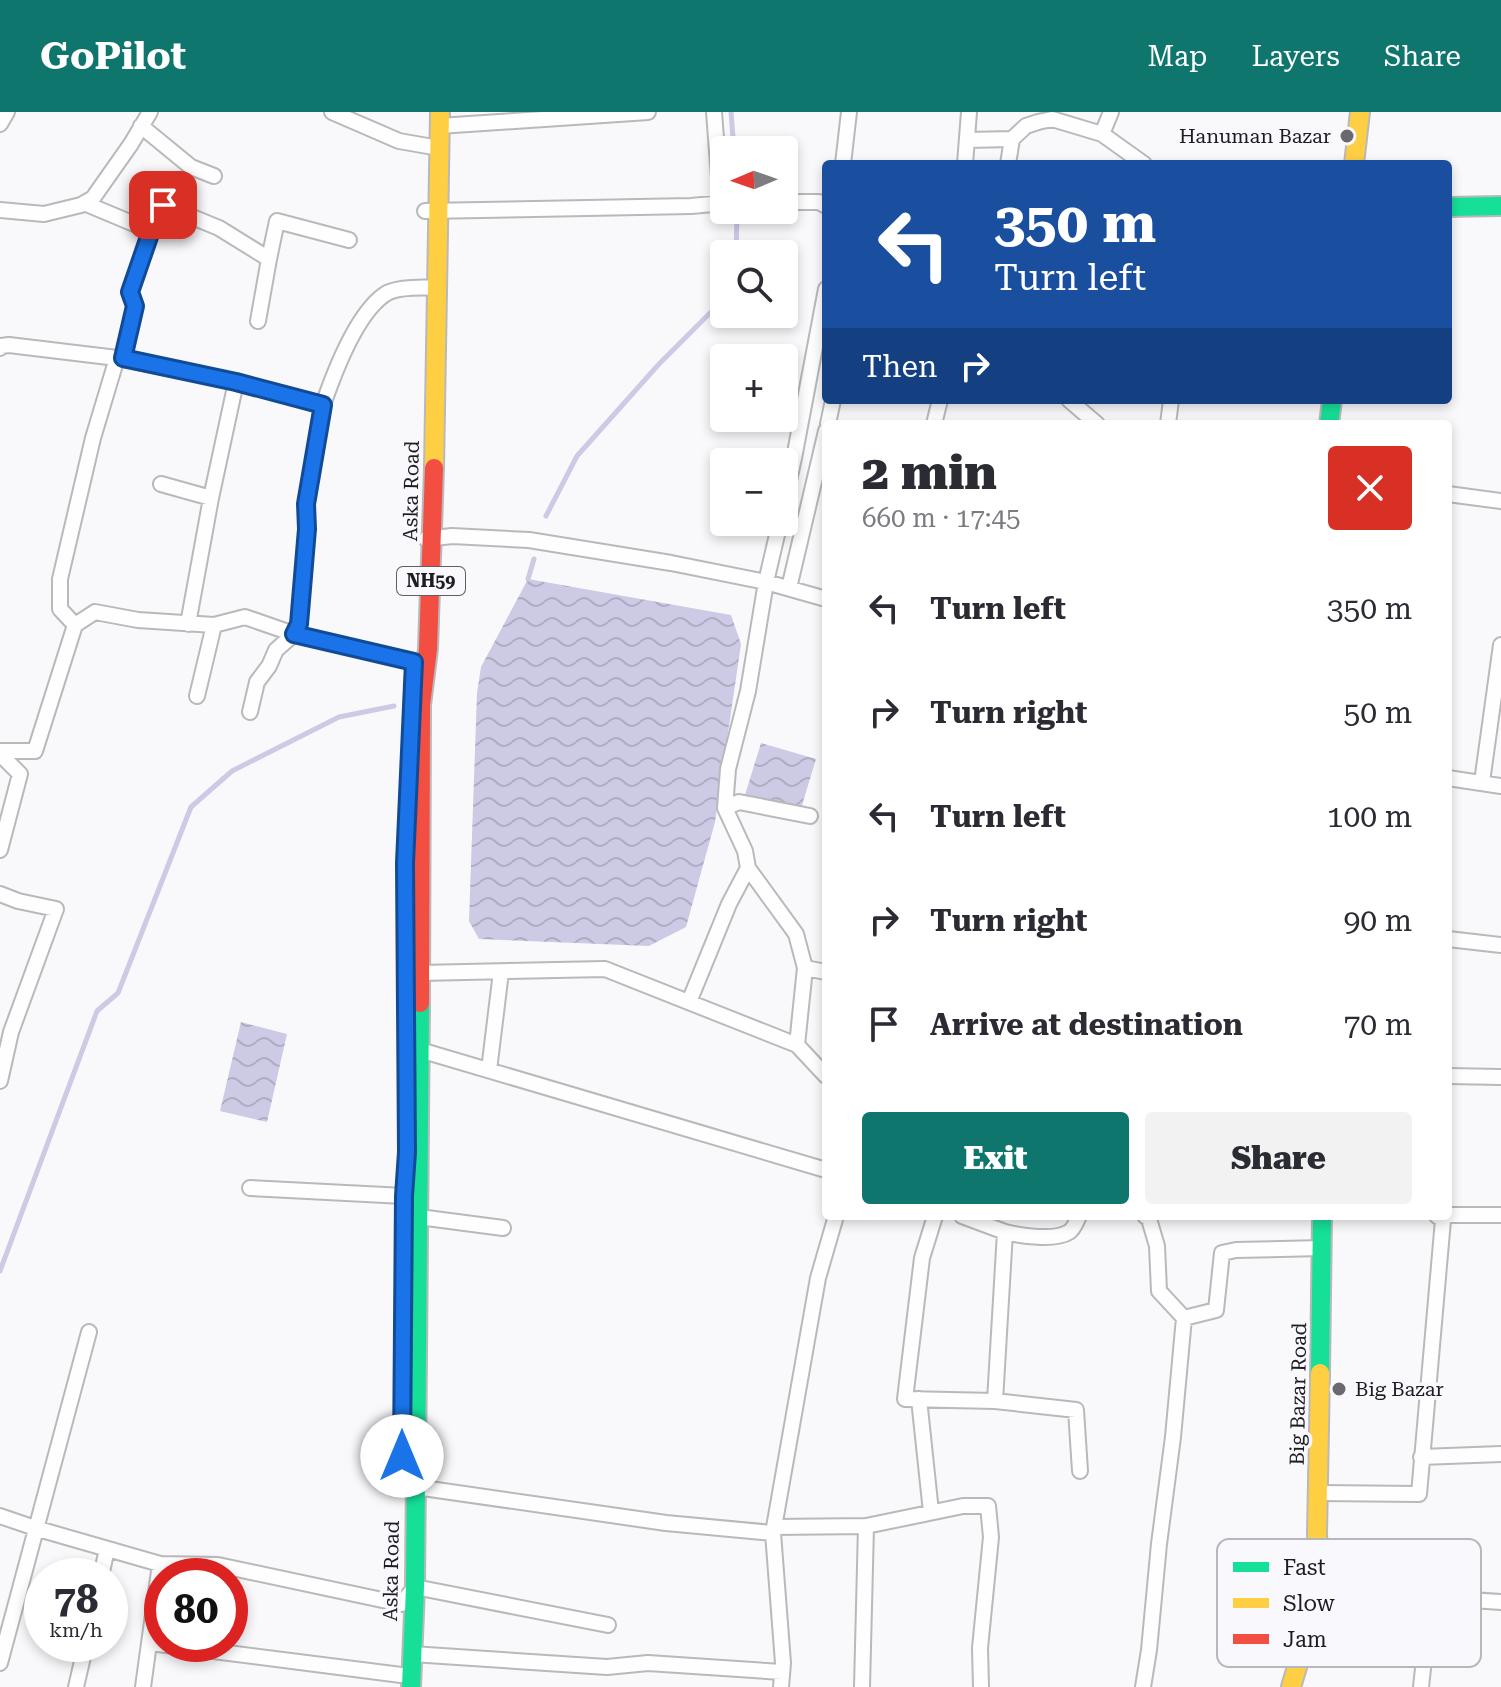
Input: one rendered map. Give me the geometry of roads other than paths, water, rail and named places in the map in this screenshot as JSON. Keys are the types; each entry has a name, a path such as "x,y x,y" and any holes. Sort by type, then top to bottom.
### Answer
{"main road":[{"name":"NH59","path":"404,1683 401,1604 408,1486 404,1196 413,1049 405,863 427,539 432,147 425,112"},
{"path":"1354,160 1360,112"},
{"name":"NH59","path":"432,147 440,119"},
{"path":"1452,207 1501,206"},
{"name":"Aska Road","path":"404,1683 412,1654 415,1587 408,1486 419,1217 413,1049 420,973 420,662"},
{"name":"Big Bazar Road","path":"1317,1539 1322,1220"},
{"name":"Big Bazar Road","path":"1291,1687 1297,1667"}],"street":[{"path":"0,124 7,112"},
{"path":"0,210 44,214 93,198 150,112"},
{"path":"332,112 399,141 432,147"},
{"path":"440,119 648,112"},
{"path":"714,112 716,136"},
{"path":"843,160 849,112"},
{"path":"965,160 969,112"},
{"path":"1102,134 1111,112"},
{"path":"1009,160 1012,139 1026,126 1052,119 1102,134 1138,160"},
{"path":"141,126 191,167 214,176"},
{"path":"967,140 1012,139"},
{"path":"798,202 822,204"},
{"path":"84,203 151,231"},
{"path":"75,625 60,609 60,579 93,438 135,306 130,292 163,205 219,228 269,259"},
{"path":"432,211 710,205"},
{"path":"258,321 277,221 349,240"},
{"path":"250,712 257,682 276,650 294,634 299,624 307,529 306,504 323,405 338,364 374,304 390,291 431,287"},
{"path":"796,448 822,324"},
{"path":"0,347 9,345 120,358 236,382 323,405"},
{"path":"188,624 236,382"},
{"path":"1074,404 1092,420"},
{"path":"789,588 822,448"},
{"path":"161,484 211,498"},
{"path":"1452,495 1501,501"},
{"path":"427,539 452,536 529,540 671,563 766,582 822,598"},
{"path":"777,536 748,691 728,769 725,808 745,851 748,868 796,934 805,968 797,1045"},
{"path":"0,753 35,751 75,625 95,612 138,620 214,625 245,617 294,634 420,662"},
{"path":"197,696 214,625"},
{"path":"1482,782 1501,645"},
{"path":"0,753 20,774 0,850"},
{"path":"1452,778 1501,786"},
{"path":"725,808 739,802 810,816"},
{"path":"689,1002 729,904 748,868"},
{"path":"0,894 56,909 11,1032 0,1081"},
{"path":"1452,939 1501,945"},
{"path":"805,968 822,971"},
{"path":"420,973 605,969 797,1045 822,1072"},
{"path":"489,1070 501,972"},
{"path":"413,1049 822,1169"},
{"path":"1452,1076 1501,1077"},
{"path":"250,1188 404,1196"},
{"path":"1452,1215 1501,1215"},
{"path":"419,1217 503,1228"},
{"path":"412,1654 607,1667 648,1663 782,1680 773,1530 818,1278 835,1220"},
{"path":"934,1220 922,1258 905,1399 995,1401 1076,1410 1080,1471"},
{"path":"973,1220 1005,1232 1039,1237 1065,1234 1072,1230 1077,1220"},
{"path":"1143,1687 1184,1318 1159,1291 1157,1246 1149,1220"},
{"path":"1319,1493 1419,1494 1443,1220"},
{"path":"995,1401 1005,1232"},
{"path":"1184,1318 1216,1310 1222,1253 1322,1248"},
{"path":"0,1663 89,1332"},
{"path":"919,1399 931,1512"},
{"path":"1421,1457 1501,1454"},
{"path":"408,1486 666,1523 773,1530 866,1526 963,1506 988,1506 991,1537 980,1648 981,1687"},
{"path":"0,1516 144,1559"},
{"path":"862,1687 866,1526"},
{"path":"105,1558 107,1549"},
{"path":"248,1571 401,1604 415,1587 608,1625"},
{"path":"1481,1601 1501,1602"},
{"path":"248,1658 404,1683"},
{"path":"76,1687 82,1662"},
{"path":"143,1687 147,1662"},
{"path":"1421,1687 1423,1667"}],"water":[{"path":"528,579 731,615 741,644 715,822 686,927 649,946 479,939 469,921 477,693 481,667"},
{"path":"761,743 816,759 800,812 745,795"},
{"path":"241,1022 287,1034 267,1122 220,1111"}],"waterway":[{"path":"731,112 733,136"},
{"path":"736,240 737,224"},
{"path":"546,516 577,456 659,364 710,313"},
{"path":"528,579 534,559"},
{"path":"0,1271 97,1011 118,993 191,807 232,771 339,717 394,706"}],"place":[{"name":"Hanuman Bazar","path":"1347,136"},
{"name":"Big Bazar","path":"1339,1389"}]}
